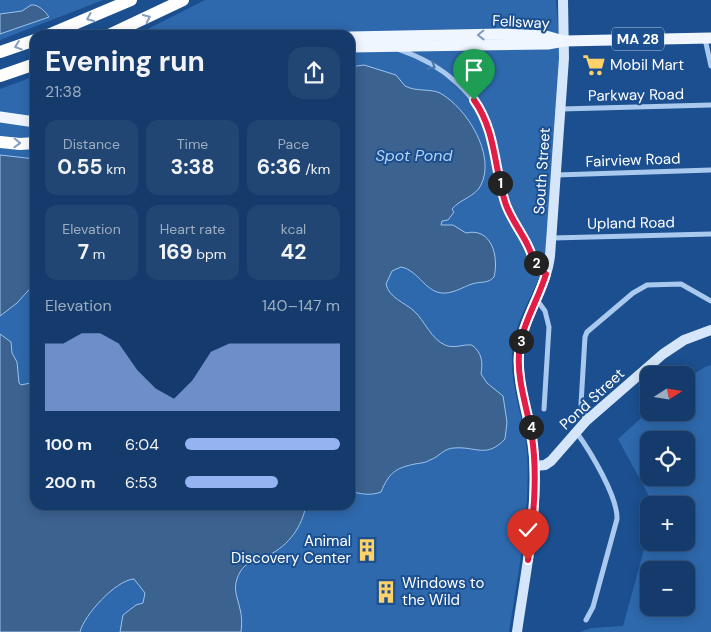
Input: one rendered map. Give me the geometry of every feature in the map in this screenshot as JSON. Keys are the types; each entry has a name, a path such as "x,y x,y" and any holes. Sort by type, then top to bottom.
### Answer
{"highway":[{"path":"60,30 131,0"},
{"path":"120,30 183,0"},
{"path":"0,52 30,42"},
{"path":"0,76 30,66"},
{"path":"0,142 30,143"}],"main road":[{"name":"South Street","path":"535,466 519,359 523,333 550,260 561,109 564,41 563,0"},
{"name":"Fellsway","path":"355,37 503,34 546,36 564,41"},
{"name":"MA 28","path":"564,41 708,38"},
{"name":"Fellsway","path":"355,47 548,44 564,41"},
{"path":"0,117 30,121"},
{"path":"15,119 30,117"},
{"name":"Pond Street","path":"535,466 550,462 586,421 668,350 684,340 711,330"},
{"path":"517,632 531,533 535,466"}],"street":[{"path":"708,38 711,66"},
{"path":"387,47 408,53 440,70 462,88 477,104 492,139 501,188 508,212 526,241 538,269 546,274"},
{"name":"Parkway Road","path":"561,109 711,106"},
{"name":"Fairview Road","path":"556,174 711,170"},
{"name":"Upland Road","path":"552,238 711,234"},
{"path":"586,421 581,404 584,337 587,332 633,293 647,285 683,284 711,302"},
{"path":"536,300 545,311 549,327 544,409"},
{"path":"576,432 613,497 618,513 593,607 586,620"}],"shaded area":[{"path":"0,0 103,0 0,40"},
{"path":"205,0 556,0 560,54 546,258 521,317 512,354 513,379 527,451 528,473 523,542 509,632 0,632 0,89 30,78 30,510 355,510 355,30 146,30"},
{"path":"711,365 711,632 580,632 591,628 623,626 640,564 640,616 695,616 695,561 641,561 644,551 695,551 695,496 649,496 644,486 695,486 695,431 640,431 640,479 618,439 640,419 640,421 695,421 695,373"}],"water":[{"path":"31,5 41,8 49,17 0,34 0,14 22,11"},
{"name":"Spot Pond","path":"364,65 396,75 405,86 410,88 440,93 460,109 476,133 482,147 485,173 481,185 475,192 452,209 454,212 448,220 442,221 441,225 453,225 466,233 475,232 488,239 494,253 494,277 487,282 472,284 453,292 439,293 413,273 401,267 392,271 386,284 390,293 414,311 440,342 448,346 472,345 478,351 481,358 481,374 487,383 503,396 507,422 505,439 492,449 447,449 427,462 408,466 394,472 387,480 381,492 369,494 355,492 355,66"},
{"path":"0,155 30,158 30,289 17,303 0,316"},
{"path":"0,334 11,342 12,353 17,362 19,383 21,385 30,383 30,510 305,510 298,528 283,546 269,555 246,565 239,573 236,594 241,614 241,632 120,632 123,615 136,605 143,603 145,593 134,579 119,585 110,592 94,608 80,632 0,632"}],"place":[{"name":"Mobil Mart","path":"594,65"},
{"name":"Animal Discovery Center","path":"367,550"},
{"name":"Windows to the Wild","path":"386,592"}],"route":[{"path":"474,100 491,135 501,188 508,212 526,241 538,269 546,274 528,318 519,354 520,372 529,418 535,466 534,502 528,560"}]}
